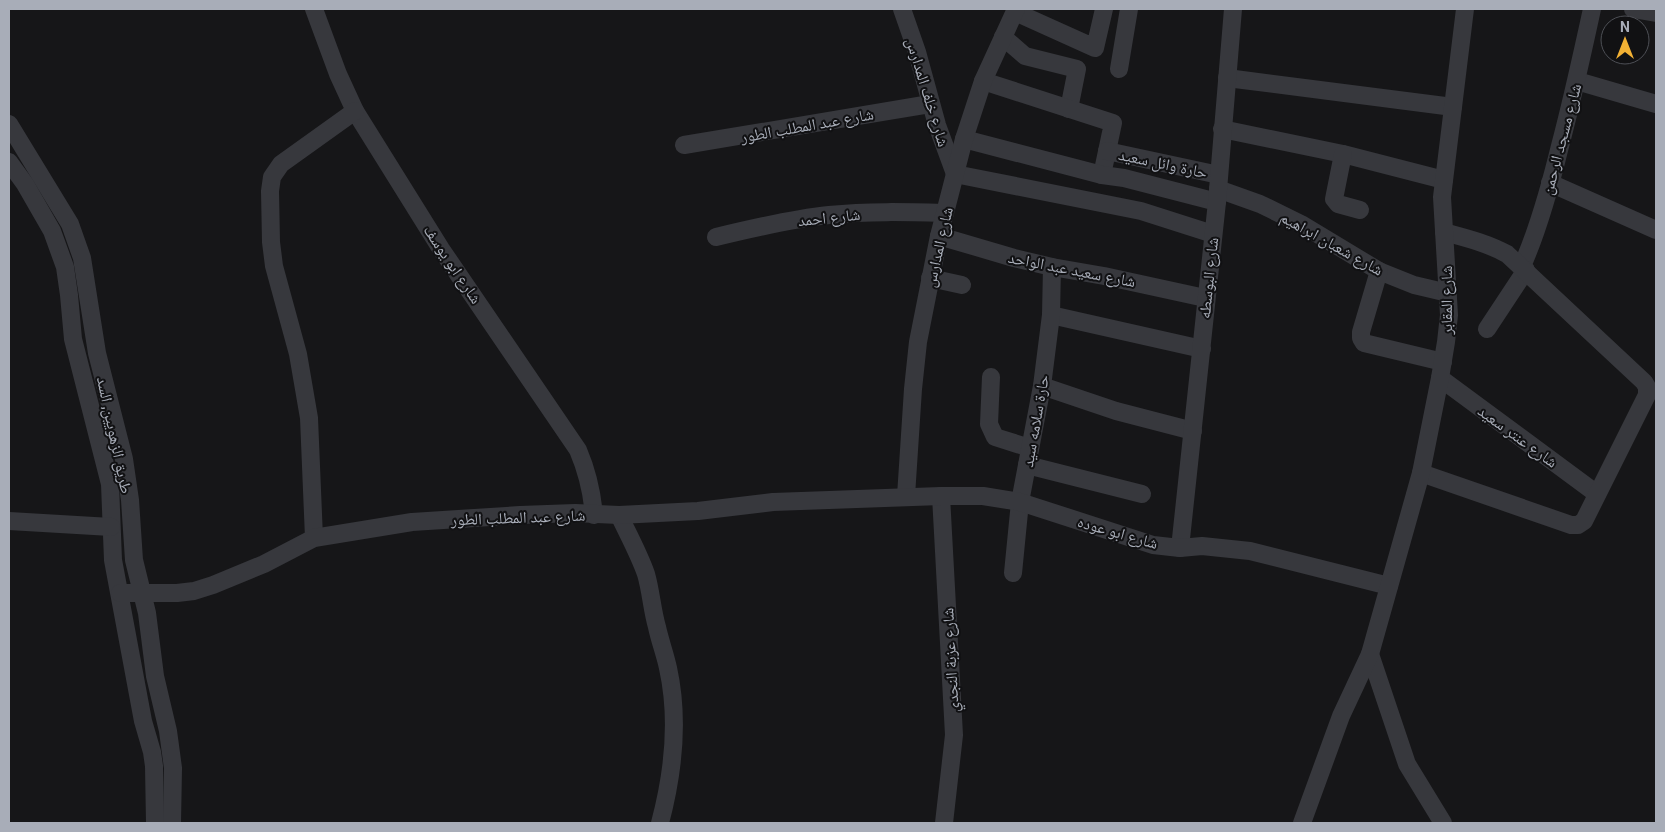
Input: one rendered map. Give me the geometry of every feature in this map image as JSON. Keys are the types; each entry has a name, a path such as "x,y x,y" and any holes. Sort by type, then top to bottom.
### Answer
{"street":[{"name":"شارع ابو يوسف","path":"314,9 338,74 356,111 441,249 578,450 587,470 594,515"},
{"name":"شارع خلف المدارس","path":"902,9 930,104 955,174"},
{"path":"1015,10 1095,48 1104,9"},
{"path":"1119,69 1129,9"},
{"name":"شارع البوسطه","path":"1180,548 1218,188 1233,9"},
{"name":"شارع المقابر","path":"1302,823 1341,716 1370,654 1421,473 1442,370 1449,315 1442,217 1444,180 1465,9"},
{"name":"شارع مسجد الرحمن","path":"1524,268 1550,183 1577,81 1592,9"},
{"path":"1633,9 1656,14"},
{"name":"شارع المدارس","path":"906,496 918,342 939,236 964,139 983,81 1015,10"},
{"path":"1003,37 1025,56 1077,69 1069,109"},
{"path":"1227,78 1452,107"},
{"path":"983,81 1113,123 1102,175"},
{"path":"1577,81 1656,104"},
{"name":"شارع عبد المطلب الطور","path":"684,145 930,104"},
{"path":"314,538 309,418 298,354 274,266 271,242 270,191 272,177 282,164 356,111"},
{"name":"طريق الزهويين, السد","path":"9,124 70,224 82,258 97,353 124,459 130,500 134,560 148,621 154,676 171,749 172,823"},
{"path":"1222,129 1343,154 1444,180"},
{"path":"964,139 1102,175 1148,184 1218,188"},
{"name":"حارة وائل سعيد","path":"1107,151 1155,162 1218,188"},
{"path":"1343,154 1334,199 1338,204 1360,210"},
{"name":"طريق الزهويين, السد","path":"9,162 25,184 52,231 64,267 73,339 110,484 113,560 142,713 153,759 155,823"},
{"path":"1142,211 1155,162"},
{"path":"955,174 1142,211 1213,234"},
{"path":"1550,183 1656,230"},
{"name":"شارع شعبان ابراهيم","path":"1218,188 1260,204 1301,224 1378,271 1414,285 1448,293"},
{"name":"شارع احمد","path":"716,238 772,224 829,215 887,212 945,213"},
{"path":"1421,473 1574,526 1584,520 1647,395 1647,386 1507,254 1493,246 1444,232"},
{"name":"شارع سعيد عبد الواحد","path":"939,236 1052,267 1129,281 1205,298"},
{"name":"حارة سلامه سيد","path":"1013,574 1020,502 1042,386 1050,315 1052,267"},
{"path":"1487,329 1524,268"},
{"path":"1378,271 1361,332 1362,341 1442,370"},
{"path":"930,278 962,285"},
{"path":"1050,315 1202,349"},
{"name":"شارع عنتر سعيد","path":"1442,370 1596,494"},
{"path":"991,378 989,424 990,430 995,437 1028,457 1142,494"},
{"path":"1042,386 1116,411 1193,431"},
{"name":"شارع عبد المطلب الطور","path":"120,593 177,593 213,585 264,564 314,538 412,522 520,515 619,515 698,512 774,502 906,496"},
{"name":"شارع ابو عوده","path":"906,496 983,496 1020,502 1153,545 1180,548 1202,546 1250,551 1388,586"},
{"name":"شارع عزبة النجدي","path":"940,496 954,735 944,823"},
{"path":"619,515 646,574 668,669 674,733 670,770 660,823"},
{"path":"9,521 112,526"},
{"path":"1370,654 1407,764 1442,823"}]}
